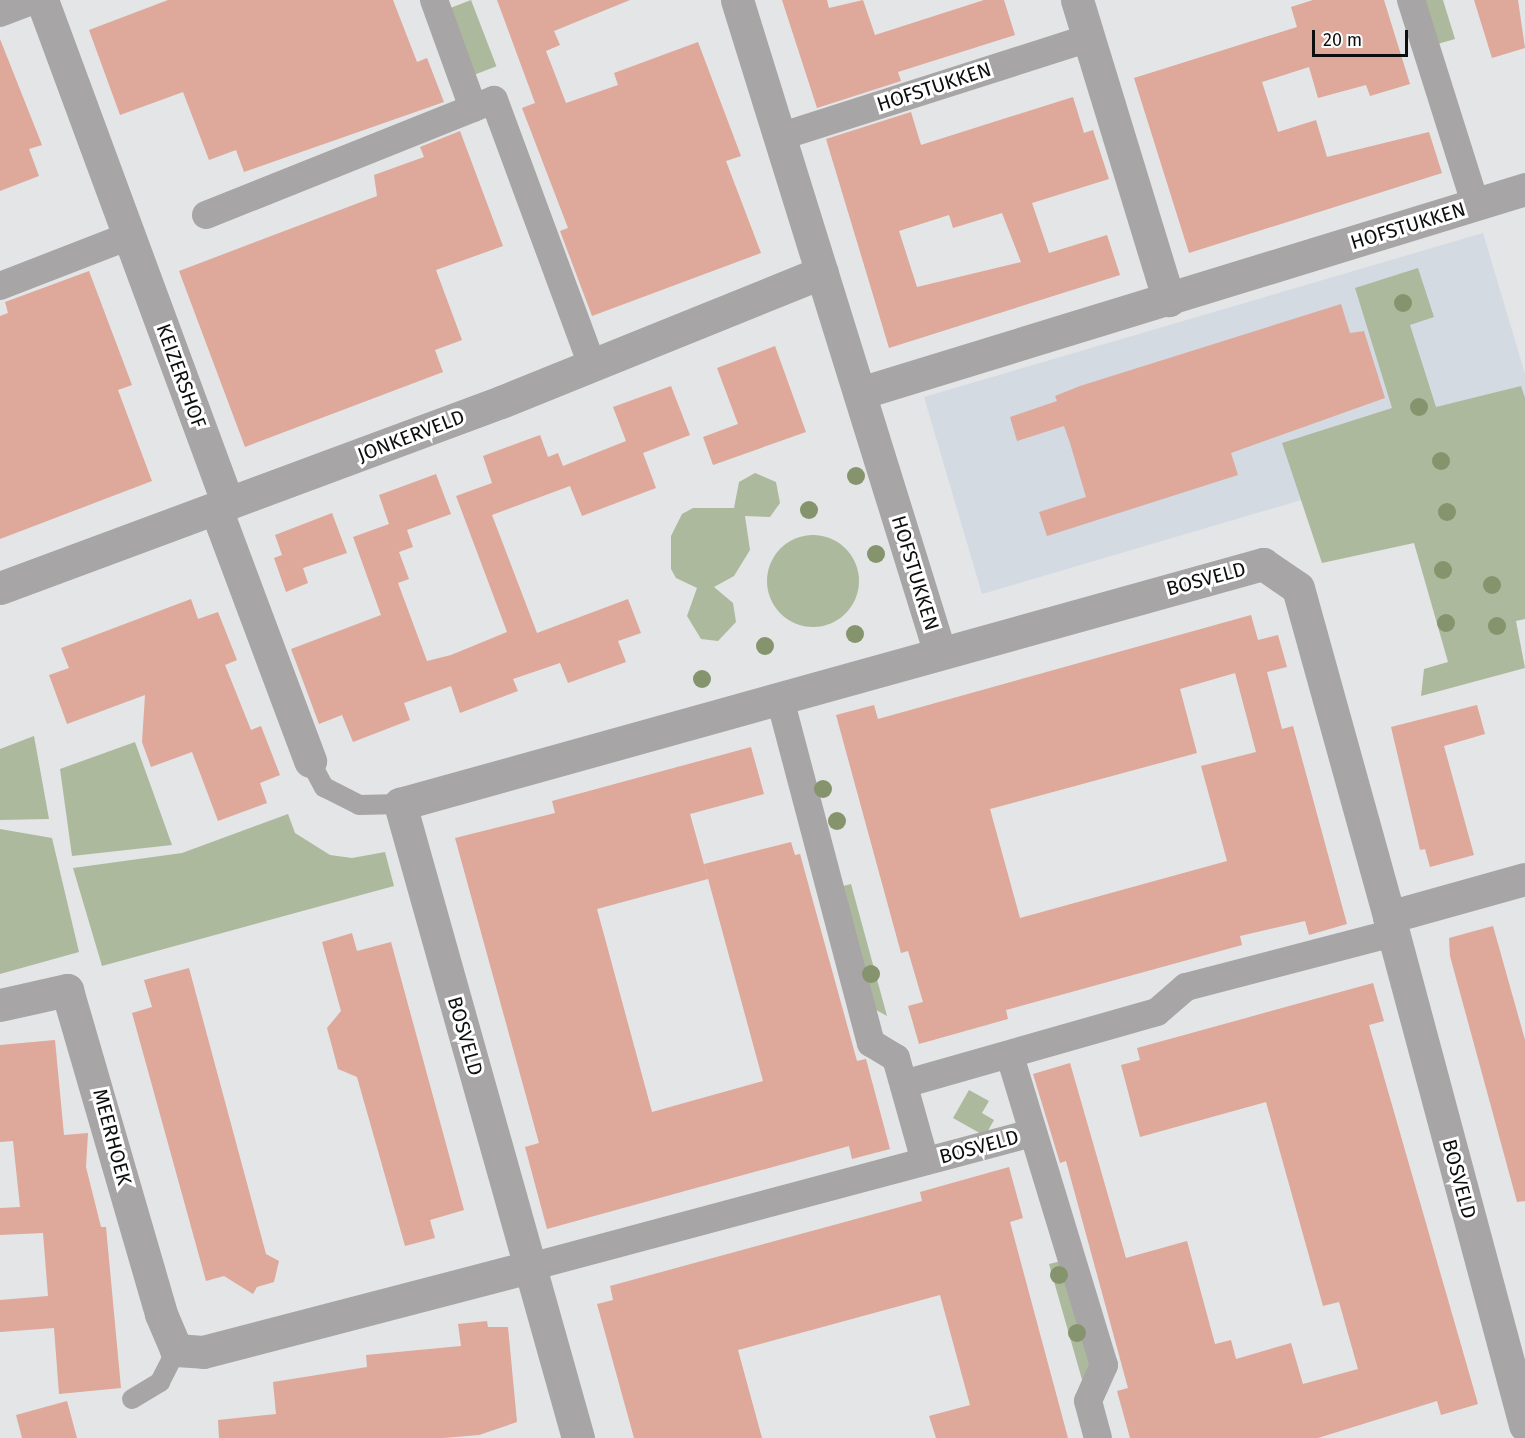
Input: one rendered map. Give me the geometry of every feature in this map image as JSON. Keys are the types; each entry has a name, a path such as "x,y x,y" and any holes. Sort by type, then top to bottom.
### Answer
{"street":[{"path":"434,0 473,108"},
{"name":"HOFSTUKKEN","path":"737,0 939,650"},
{"path":"1077,0 1169,300"},
{"name":"HOFSTUKKEN","path":"1411,0 1476,206"},
{"name":"KEIZERSHOF","path":"0,13 45,2 129,236 310,761"},
{"name":"HOFSTUKKEN","path":"779,137 1089,38"},
{"path":"206,214 494,100 593,367"},
{"name":"HOFSTUKKEN","path":"860,393 1476,206 1525,189"},
{"path":"0,286 129,236"},
{"name":"JONKERVELD","path":"222,507 593,367 822,272"},
{"path":"0,588 222,507"},
{"name":"BOSVELD","path":"578,1438 400,804 780,699 939,650 1263,564 1298,588 1392,925 1525,1425"},
{"name":"BOSVELD","path":"780,699 871,1043 896,1058 925,1161"},
{"path":"904,1084 1010,1056 1157,1012 1186,987 1392,925 1525,879"},
{"name":"MEERHOEK","path":"0,1005 67,990 161,1314 176,1350"},
{"name":"BOSVELD","path":"1010,1056 1032,1133 1054,1186 1104,1365 1088,1401 1098,1438"},
{"name":"BOSVELD","path":"530,1268 1032,1133"},
{"path":"176,1350 203,1352 530,1268"}],"lane":[{"name":"BOSVELD","path":"310,761 324,787 359,805 400,804"},
{"path":"132,1399 160,1382 176,1350"}],"shaded area":[{"path":"1483,233 1525,374 1525,434 982,594 924,397"}],"green space":[{"path":"471,0 496,66 471,76 446,10"},
{"path":"1419,0 1443,0 1455,39 1434,45"},
{"path":"1418,268 1434,317 1410,325 1436,407 1521,386 1525,398 1525,619 1516,621 1525,668 1421,696 1424,669 1448,662 1414,543 1322,563 1282,443 1392,408 1355,288"},
{"path":"755,473 776,482 780,503 770,517 745,516 750,550 734,576 714,587 733,603 736,622 718,641 701,639 687,616 697,588 676,578 671,569 671,536 682,514 693,508 734,508 739,482"},
{"path":"813,535 831,538 846,548 856,563 859,581 856,599 846,614 831,624 813,627 795,624 780,614 770,599 767,581 770,563 780,548 795,538"},
{"path":"34,736 49,819 0,820 0,749"},
{"path":"135,742 172,845 72,856 60,769"},
{"path":"288,814 295,833 330,855 352,858 385,852 394,886 102,966 73,868 182,853"},
{"path":"0,829 52,838 79,952 0,974"},
{"path":"851,884 887,1016 867,1005 836,888"},
{"path":"969,1090 989,1101 982,1113 994,1120 985,1136 953,1118"},
{"path":"1066,1260 1096,1360 1083,1383 1049,1264"}],"building":[{"path":"168,0 393,0 417,62 427,58 444,102 244,172 236,150 209,160 183,92 120,115 89,30"},
{"path":"497,0 630,0 554,31 560,45 546,51 566,103 618,85 614,73 698,42 741,156 726,161 761,253 592,316 560,231 568,228 522,108 535,103"},
{"path":"782,0 827,0 829,8 863,0 875,35 984,0 1004,0 1015,35 898,72 901,81 817,108"},
{"path":"1313,0 1384,0 1410,84 1370,96 1366,85 1318,98 1309,67 1262,82 1278,132 1316,120 1327,157 1429,132 1442,173 1189,253 1134,78 1297,27 1291,7"},
{"path":"1474,0 1518,0 1525,48 1492,58"},
{"path":"0,39 42,145 29,149 39,176 0,191"},
{"path":"1073,97 1084,133 1093,130 1109,179 1032,203 1049,253 1107,235 1120,275 889,348 826,139 911,112 921,145","holes":["1002,213 1021,262 917,287 899,231 949,215 953,228"]},
{"path":"460,131 503,246 436,270 462,340 435,350 443,372 245,447 179,271 377,196 374,175 424,157 420,147"},
{"path":"89,271 132,385 118,390 152,481 0,539 0,316 8,313 5,302"},
{"path":"1341,304 1350,333 1364,331 1385,398 1231,453 1238,475 1047,536 1039,512 1086,497 1070,443 1064,426 1017,441 1010,417 1057,401 1055,396 1080,386"},
{"path":"775,346 806,432 713,465 703,437 738,424 717,368"},
{"path":"671,386 690,435 643,453 656,488 582,516 570,486 492,515 537,633 628,599 641,633 618,641 626,662 568,683 560,663 513,679 518,691 460,713 451,686 404,703 410,720 353,742 342,715 319,724 291,649 381,615 353,537 389,524 379,495 436,474 451,514 407,530 413,547 399,552 409,579 398,583 427,661 451,655 507,632 456,496 492,483 483,456 540,435 548,457 558,453 563,466 626,441 613,407"},
{"path":"332,513 347,553 303,568 308,583 286,592 274,558 282,555 275,535"},
{"path":"191,599 198,619 218,612 237,660 225,665 251,730 261,726 280,775 260,783 267,803 218,821 192,752 151,767 142,742 145,695 67,724 49,675 69,668 61,648"},
{"path":"1251,615 1258,640 1278,635 1287,667 1267,672 1282,729 1293,726 1347,924 1309,935 1305,921 1240,936 1242,945 1006,1010 1008,1019 919,1044 908,1006 923,1002 908,951 901,953 836,715 874,705 878,719","holes":["1235,673 1256,752 1201,766 1227,861 1020,918 990,809 1197,753 1180,689"]},
{"path":"1477,705 1485,734 1444,746 1474,855 1430,867 1425,849 1420,850 1391,727"},
{"path":"751,747 764,794 690,814 708,879 597,909 652,1112 763,1081 704,864 791,842 795,855 800,854 857,1061 866,1059 890,1149 852,1159 849,1146 547,1229 525,1147 539,1143 455,838 555,813 552,801"},
{"path":"1493,926 1525,1040 1525,1201 1517,1202 1450,956 1449,938"},
{"path":"352,933 357,951 391,942 464,1210 430,1220 435,1238 405,1246 357,1077 338,1069 327,1028 341,1011 322,942"},
{"path":"189,968 266,1254 279,1261 274,1282 257,1287 253,1294 224,1276 206,1281 132,1013 152,1007 144,980"},
{"path":"1373,983 1384,1021 1369,1025 1478,1404 1441,1415 1437,1401 1318,1438 1130,1438 1117,1391 1128,1388 1066,1161 1060,1163 1033,1074 1070,1063 1126,1258 1187,1241 1215,1344 1231,1340 1236,1359 1291,1343 1303,1384 1358,1369 1339,1302 1323,1306 1266,1102 1140,1137 1121,1065 1140,1060 1137,1048"},
{"path":"55,1040 64,1135 88,1133 86,1167 101,1227 106,1227 121,1388 59,1394 54,1328 0,1332 0,1300 48,1296 43,1233 0,1235 0,1208 20,1207 13,1141 0,1142 0,1045"},
{"path":"1009,1167 1023,1218 1010,1222 1068,1438 936,1438 929,1416 970,1405 940,1295 738,1350 762,1438 634,1438 597,1304 613,1300 610,1286 922,1201 920,1192"},
{"path":"487,1321 488,1327 508,1327 517,1422 479,1435 443,1438 219,1438 218,1420 276,1414 273,1382 367,1367 366,1355 461,1346 458,1324"},
{"path":"67,1401 77,1438 22,1438 16,1415"}]}
